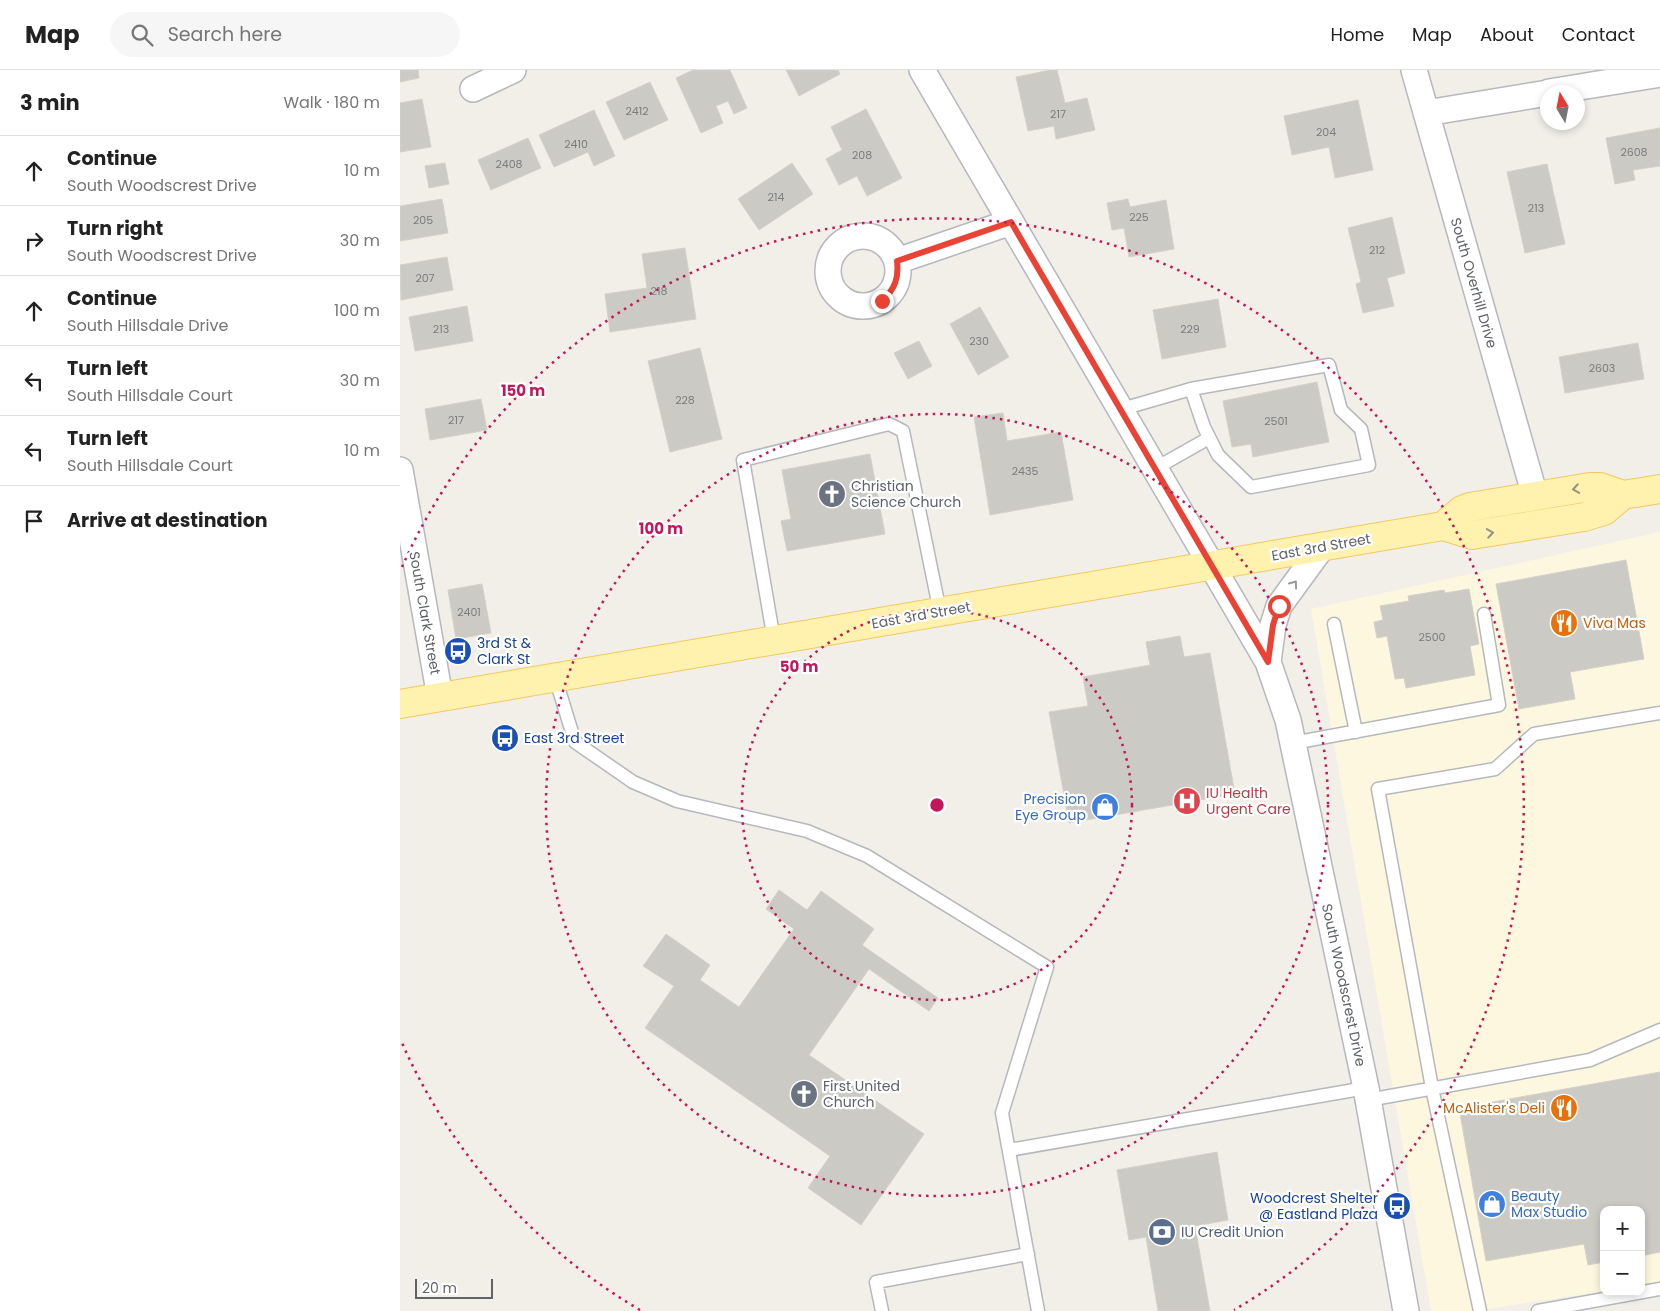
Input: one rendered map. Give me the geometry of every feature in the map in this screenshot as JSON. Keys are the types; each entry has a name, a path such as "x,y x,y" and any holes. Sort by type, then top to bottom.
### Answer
{"main road":[{"path":"1623,496 1594,486 1470,507 1462,510 1443,526 1466,535 1476,535 1584,517 1604,511 1623,496 1660,489"},
{"name":"East 3rd Street","path":"400,704 1443,526"}],"street":[{"path":"473,89 513,70"},
{"name":"South Woodscrest Drive","path":"922,70 1214,565 1268,662 1288,720 1293,743 1367,1094 1406,1311"},
{"name":"South Overhill Drive","path":"1414,70 1535,496"},
{"path":"1585,87 1660,74"},
{"path":"1426,113 1540,94"},
{"path":"897,261 1011,222"},
{"name":"South Clark Street","path":"400,470 403,505 440,697"},
{"name":"South Woodscrest Drive","path":"1268,662 1273,625 1279,606 1322,547"}],"lane":[{"path":"1122,409 1191,389 1329,365 1341,410 1361,429 1369,465 1251,487 1218,456 1209,438 1191,389"},
{"path":"774,640 743,460 889,424 903,431 940,612"},
{"path":"1156,468 1209,438"},
{"path":"1293,743 1499,705 1484,614"},
{"path":"1334,624 1356,732"},
{"path":"555,677 575,742 633,782 677,801 807,831 867,856 1047,967 1002,1113 1038,1311"},
{"path":"1480,1311 1432,1088 1378,789 1495,769 1534,734 1660,712"},
{"path":"1009,1150 1367,1094 1432,1088 1590,1060 1660,1030"},
{"path":"882,1311 876,1282 1028,1254"},
{"path":"1538,1311 1660,1289"}],"shaded area":[{"path":"1660,532 1660,1282 1645,1284 1645,1206 1600,1206 1600,1292 1475,1311 1431,1311 1311,609"}],"building":[{"path":"400,70 418,70 419,78 400,82"},
{"path":"693,70 730,70 747,108 734,114 728,101 716,106 723,123 701,133 676,78"},
{"path":"786,70 838,70 840,74 799,96"},
{"path":"1057,70 1065,103 1087,98 1095,130 1056,139 1054,126 1028,131 1016,77"},
{"path":"650,82 668,120 624,140 606,102"},
{"path":"422,99 431,147 400,152 400,103"},
{"path":"1358,100 1373,170 1335,178 1329,147 1292,155 1284,116"},
{"path":"866,109 902,178 867,196 857,176 839,185 826,159 842,150 831,127"},
{"path":"594,110 615,156 594,166 588,152 554,167 539,135"},
{"path":"1660,128 1660,166 1633,170 1635,180 1615,184 1606,138"},
{"path":"528,138 541,168 491,190 478,160"},
{"path":"445,163 449,184 429,188 425,166"},
{"path":"792,163 813,194 759,230 738,199"},
{"path":"1547,164 1565,244 1525,253 1507,172"},
{"path":"442,199 448,233 400,241 400,206"},
{"path":"1128,199 1130,207 1166,200 1174,249 1129,257 1124,228 1112,230 1107,203"},
{"path":"1392,217 1405,273 1387,278 1394,306 1363,313 1356,284 1361,282 1348,228"},
{"path":"685,248 696,319 610,332 605,294 647,288 642,254"},
{"path":"447,257 453,290 401,300 400,265"},
{"path":"1218,299 1226,347 1162,359 1153,310"},
{"path":"467,306 473,341 415,351 409,317"},
{"path":"980,307 1009,357 978,375 950,324"},
{"path":"919,341 932,366 908,379 894,353"},
{"path":"1638,343 1644,379 1565,393 1559,357"},
{"path":"700,348 722,439 670,452 648,361"},
{"path":"1317,382 1329,442 1253,457 1251,444 1232,447 1223,401"},
{"path":"481,399 487,430 430,440 425,409"},
{"path":"1003,413 1007,441 1061,432 1073,500 990,515 974,417"},
{"name":"Christian Science Church","path":"870,454 885,534 787,551 781,521 791,519 782,470"},
{"path":"1626,560 1644,659 1570,672 1575,699 1519,709 1496,584"},
{"path":"482,584 491,633 456,639 448,590"},
{"path":"1469,589 1479,644 1470,646 1475,675 1406,688 1404,678 1395,679 1387,636 1377,638 1374,622 1383,620 1380,606 1409,601 1408,596 1444,590 1445,593"},
{"path":"1180,636 1184,657 1210,653 1235,794 1069,823 1049,712 1088,706 1083,677 1150,665 1146,642"},
{"name":"First United Church","path":"779,890 807,910 821,891 874,929 862,945 938,998 929,1011 869,969 809,1055 924,1134 861,1225 808,1188 830,1156 645,1028 674,986 643,966 666,934 710,965 700,980 739,1007 794,929 766,909"},
{"path":"1660,1072 1660,1252 1645,1255 1645,1206 1600,1206 1600,1263 1588,1265 1584,1244 1486,1261 1459,1108"},
{"name":"IU Credit Union","path":"1217,1152 1228,1220 1195,1226 1210,1311 1158,1311 1146,1237 1129,1240 1117,1170"}],"place":[{"name":"Christian Science Church","path":"832,494"},
{"name":"Viva Mas","path":"1564,623"},
{"name":"3rd St & Clark St","path":"458,651"},
{"name":"East 3rd Street","path":"505,738"},
{"name":"IU Health Urgent Care","path":"1187,801"},
{"name":"Precision Eye Group","path":"1105,807"},
{"name":"First United Church","path":"804,1094"},
{"name":"McAlister's Deli","path":"1564,1108"},
{"name":"Beauty Max Studio","path":"1492,1204"},
{"name":"Woodcrest Shelter @ Eastland Plaza","path":"1397,1206"},
{"name":"IU Credit Union","path":"1162,1232"}],"route":[{"path":"882,301 891,293 896,283 897,261 1011,222 1214,565 1268,662 1273,625 1279,606"}]}
